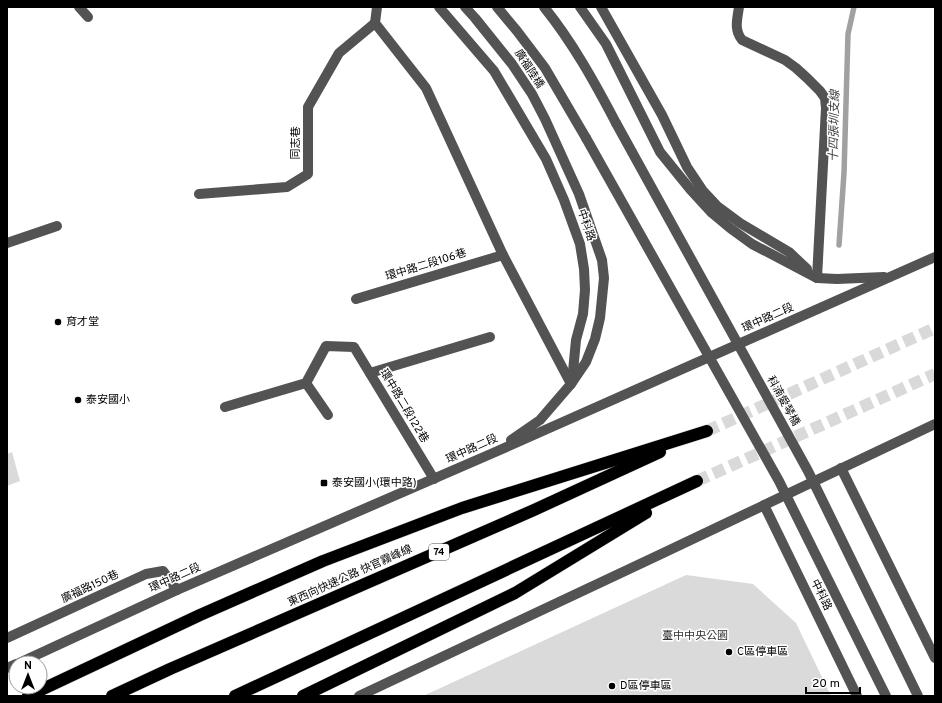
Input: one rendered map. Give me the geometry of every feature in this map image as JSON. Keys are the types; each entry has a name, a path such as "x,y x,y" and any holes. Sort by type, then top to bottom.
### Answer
{"highway":[{"name":"東西向快速公路 快官霧峰線","path":"28,696 200,615 323,561 462,508 707,431 534,510 170,669 112,696"},
{"path":"235,696 697,481 515,593 303,696"}],"street":[{"path":"79,7 88,17"},
{"path":"377,7 375,23 426,88 503,255 571,384 540,420 493,453"},
{"name":"中科路","path":"438,7 494,71 546,160 564,200 580,244 584,269 585,290 583,314 576,340 571,384"},
{"name":"廣福陸橋","path":"465,7 512,64 532,94 579,194 602,260 604,278 600,318 595,339 586,362 571,384"},
{"name":"廣福陸橋","path":"497,7 545,68 586,138 779,481 886,696"},
{"name":"科湳愛琴橋","path":"544,7 574,49 597,87 808,470 918,696"},
{"path":"580,7 606,44 660,152 690,189 730,228 752,244 817,278 837,279 890,277"},
{"path":"601,7 662,115 687,167 703,191 717,206 740,223 789,252 817,278"},
{"path":"739,7 736,30 742,40 785,60 807,78 825,98 826,108 817,278"},
{"name":"同志巷","path":"199,194 287,187 308,174 308,107 339,52 375,23"},
{"path":"7,243 57,226"},
{"name":"環中路二段106巷","path":"356,299 503,255"},
{"name":"環中路二段","path":"36,655 177,590 434,479 935,256"},
{"path":"370,373 490,337"},
{"name":"環中路二段122巷","path":"306,383 326,346 354,347 434,479"},
{"path":"225,407 306,383 328,415"},
{"path":"359,696 935,424"},
{"path":"841,468 935,658"},
{"name":"中科路","path":"764,505 857,696"},
{"name":"廣福路150巷","path":"7,638 146,574 163,571 177,590"}],"green space":[{"path":"12,452 20,481 7,486 7,454"},
{"name":"臺中中央公園","path":"686,575 753,584 796,623 831,696 423,696"}],"waterway":[{"name":"十四張圳支線","path":"839,245 844,173 848,34 854,7"}],"tunnel":[{"path":"707,431 935,328"},
{"path":"697,481 935,374"}],"place":[{"name":"育才堂","path":"58,322"},
{"name":"泰安國小","path":"78,400"},
{"name":"泰安國小(環中路)","path":"324,483"},
{"name":"C區停車區","path":"729,652"},
{"name":"D區停車區","path":"612,686"}]}
